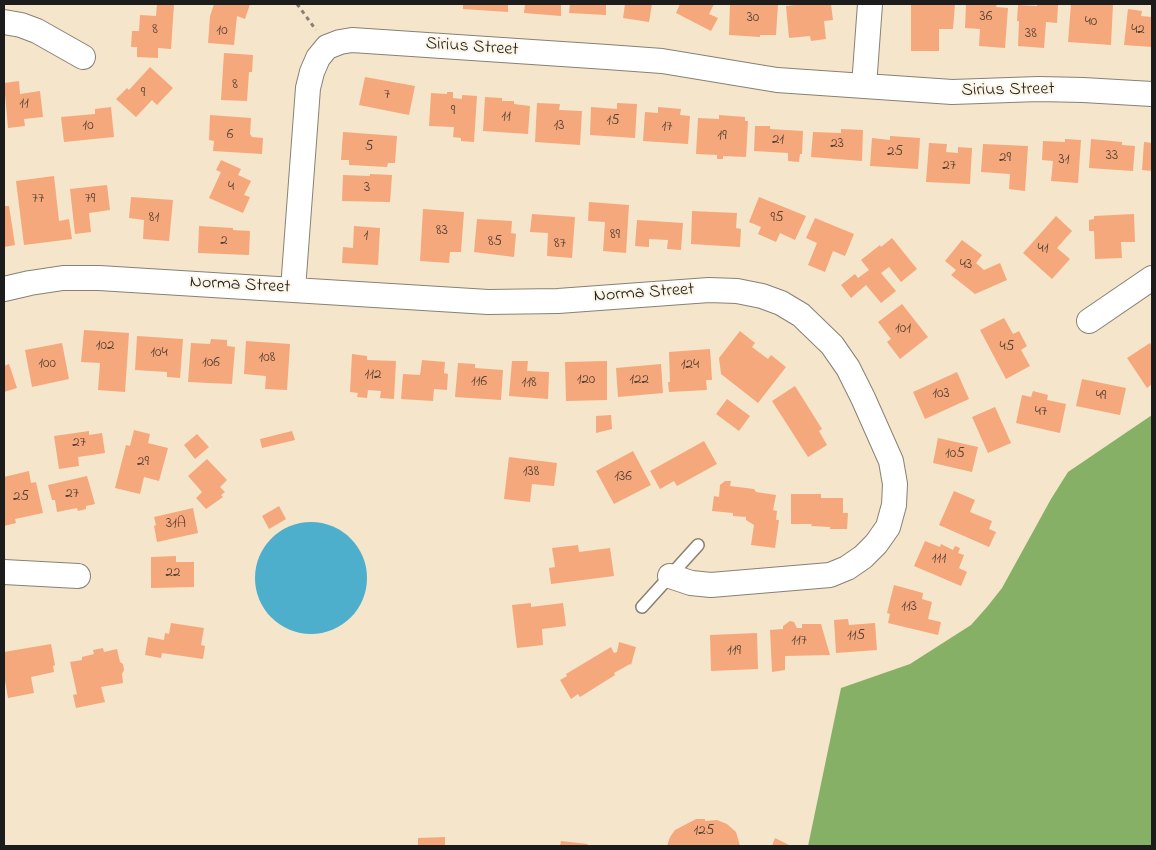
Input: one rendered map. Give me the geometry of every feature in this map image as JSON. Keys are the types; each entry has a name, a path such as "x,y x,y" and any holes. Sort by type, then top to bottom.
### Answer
{"street":[{"path":"864,86 870,4"},
{"path":"4,22 37,30 83,57"},
{"name":"Sirius Street","path":"327,47 352,40 607,57 662,61 777,80 952,92 1065,90 1152,94"},
{"path":"293,289 308,88 318,58 327,47"},
{"name":"Norma Street","path":"4,289 63,278 99,278 488,302 558,301 709,290 737,290 781,303 801,316 832,345 848,368 891,461 895,484 894,505 888,527 876,544 863,557 847,568 830,575 711,585 691,583 670,576"},
{"path":"1089,320 1152,278"},
{"path":"4,572 78,576"}],"lane":[{"path":"642,606 698,545"}],"path":[{"path":"297,4 327,47"}],"green space":[{"path":"1152,415 1152,846 808,846 841,688 910,664 971,625 1002,588 1068,472"}],"water":[{"path":"311,522 332,526 350,539 363,557 367,578 363,599 350,617 332,630 311,634 290,630 272,617 259,599 255,578 259,557 272,539 290,526"}],"building":[{"path":"157,4 174,4 171,49 158,48 158,58 137,57 137,47 131,47 132,31 139,31 140,15 156,16"},
{"path":"214,4 250,4 245,19 237,16 234,45 208,43 210,16"},
{"path":"463,4 508,4 508,12 463,9"},
{"path":"525,4 561,4 561,16 524,13"},
{"path":"570,4 606,4 606,15 569,13"},
{"path":"625,4 652,4 649,22 623,18"},
{"path":"680,4 714,4 709,14 718,18 711,31 676,13"},
{"path":"730,4 778,4 776,35 760,35 760,37 729,35"},
{"path":"831,4 833,20 824,21 826,39 811,41 810,36 789,38 786,6"},
{"path":"911,4 955,4 953,29 939,29 939,51 911,51"},
{"path":"966,4 997,4 996,7 1008,8 1005,48 979,46 980,29 965,28"},
{"path":"1037,4 1058,5 1057,23 1046,22 1044,48 1018,46 1018,5 1037,6"},
{"path":"1071,4 1113,4 1111,45 1068,42"},
{"path":"1128,9 1142,11 1141,16 1152,17 1152,47 1124,45"},
{"path":"224,53 253,55 252,72 249,72 247,101 221,100"},
{"path":"150,67 173,88 157,105 152,100 136,117 116,99 127,88 129,90"},
{"path":"365,77 415,86 409,115 359,105"},
{"path":"19,81 20,94 40,91 43,117 24,119 25,126 8,128 4,83"},
{"path":"447,92 453,92 453,98 462,99 462,95 477,96 474,142 461,141 461,138 453,137 454,127 429,126 431,93 447,94"},
{"path":"485,97 502,98 502,101 514,101 514,104 530,106 528,134 483,131"},
{"path":"537,103 560,104 559,110 582,111 580,145 535,142"},
{"path":"617,103 637,104 635,138 590,135 591,107 617,109"},
{"path":"111,107 114,137 64,142 61,117 95,114 95,109"},
{"path":"658,107 681,109 680,115 690,116 688,144 643,141 645,112 658,113"},
{"path":"210,115 251,118 250,134 252,137 263,138 262,154 213,151 214,141 209,140"},
{"path":"719,115 745,117 745,121 748,121 746,157 723,156 723,159 717,159 717,155 696,154 698,118 719,119"},
{"path":"755,126 770,126 770,129 803,131 802,154 800,154 799,162 788,161 788,153 754,151"},
{"path":"841,129 863,130 862,161 811,157 813,132 841,133"},
{"path":"343,132 397,136 395,163 388,163 387,167 349,165 349,160 341,160"},
{"path":"890,136 920,138 918,169 870,166 872,138 890,140"},
{"path":"1065,139 1081,140 1078,183 1051,181 1053,161 1042,160 1043,141 1065,142"},
{"path":"1091,139 1122,142 1122,145 1135,146 1133,171 1089,168"},
{"path":"1144,142 1152,143 1152,171 1142,170"},
{"path":"929,143 947,144 946,152 958,153 958,147 972,148 970,184 926,182"},
{"path":"983,144 1028,146 1025,191 1009,189 1010,174 981,172"},
{"path":"221,160 241,169 238,175 251,181 244,195 250,197 243,213 209,198 221,172 216,170"},
{"path":"370,174 392,175 390,202 342,201 343,175 370,176"},
{"path":"54,176 59,221 69,219 72,239 24,245 16,181"},
{"path":"107,185 110,210 89,213 91,232 75,234 70,189"},
{"path":"131,197 173,200 169,241 143,239 144,220 129,218"},
{"path":"759,197 806,216 795,240 780,233 776,242 758,234 761,227 749,222"},
{"path":"589,202 629,205 626,253 603,251 605,222 588,221"},
{"path":"4,206 9,206 15,245 4,247"},
{"path":"423,209 464,212 461,252 450,252 449,263 420,261"},
{"path":"692,211 737,213 736,228 741,229 740,247 691,244"},
{"path":"532,214 575,217 572,258 547,256 548,233 530,232"},
{"path":"1134,214 1135,242 1121,242 1122,258 1095,259 1094,231 1089,231 1089,220 1094,219 1094,216"},
{"path":"1056,216 1072,231 1057,248 1070,259 1052,279 1023,253"},
{"path":"815,218 854,234 845,256 833,251 825,272 808,265 817,243 806,238"},
{"path":"477,219 512,221 511,233 516,234 514,257 474,252"},
{"path":"637,220 683,223 681,250 667,249 668,240 649,239 649,247 635,246"},
{"path":"199,226 250,231 249,255 198,253"},
{"path":"354,226 380,228 378,265 342,263 343,247 353,248"},
{"path":"892,238 917,269 901,282 889,267 881,273 896,291 881,303 866,285 851,298 841,285 855,274 858,278 869,270 861,260"},
{"path":"962,240 982,255 976,263 984,270 1000,263 1007,280 975,294 951,275 956,270 945,261"},
{"path":"902,304 928,337 900,359 887,342 891,339 878,322"},
{"path":"1004,318 1013,334 1019,331 1027,346 1021,350 1030,366 1006,379 980,330"},
{"path":"84,330 129,333 125,392 98,390 100,363 81,362"},
{"path":"740,331 755,343 752,347 768,359 771,355 786,367 758,403 721,374 719,358"},
{"path":"137,336 183,339 180,378 167,377 167,372 135,370"},
{"path":"211,339 227,340 227,346 235,347 232,384 188,382 191,343 210,344"},
{"path":"246,341 290,344 287,390 265,389 266,376 244,374"},
{"path":"62,343 69,379 32,387 25,350"},
{"path":"1150,343 1152,347 1152,384 1147,388 1127,358"},
{"path":"710,349 712,380 706,380 707,390 669,392 669,352"},
{"path":"352,354 367,356 367,360 396,361 394,399 380,398 381,391 368,390 367,398 357,397 358,393 350,392"},
{"path":"422,360 445,362 444,373 448,374 447,390 434,389 433,401 401,399 403,374 420,375"},
{"path":"512,361 528,361 527,371 549,372 548,399 509,396"},
{"path":"607,361 607,400 566,401 565,362"},
{"path":"458,363 475,364 475,368 503,370 501,400 455,397"},
{"path":"9,364 17,388 4,392 4,366"},
{"path":"661,364 663,393 618,397 616,368"},
{"path":"957,372 969,399 925,419 913,392"},
{"path":"1082,379 1126,388 1120,415 1076,406"},
{"path":"795,386 822,429 819,431 827,445 808,457 772,401"},
{"path":"1033,391 1048,395 1047,400 1066,404 1060,433 1016,423 1022,395 1031,397"},
{"path":"727,399 750,416 739,431 716,414"},
{"path":"995,407 1011,443 988,453 972,417"},
{"path":"611,415 612,429 596,433 596,416"},
{"path":"134,430 150,434 148,443 168,448 159,481 144,477 140,494 115,488 126,445 130,446"},
{"path":"89,431 89,435 102,433 105,453 78,457 79,466 59,469 54,436"},
{"path":"292,431 295,440 262,448 260,439"},
{"path":"197,434 209,447 195,459 184,445"},
{"path":"938,438 978,447 972,472 933,463"},
{"path":"704,441 717,464 677,486 674,481 660,489 650,471"},
{"path":"633,451 651,485 614,504 596,471"},
{"path":"509,457 557,463 554,486 532,484 530,502 504,499"},
{"path":"207,459 227,480 220,487 225,492 221,495 223,497 206,509 196,498 202,492 188,476"},
{"path":"29,471 31,483 36,482 43,513 15,519 16,523 4,526 4,477"},
{"path":"87,476 95,504 86,506 86,509 78,511 77,508 57,512 55,500 52,500 48,485"},
{"path":"725,481 731,481 730,486 754,489 756,492 776,495 773,510 777,511 776,520 779,520 775,548 751,545 754,525 746,520 746,517 733,516 733,513 712,511 714,496 719,497 720,485"},
{"path":"954,491 975,500 970,512 992,521 989,529 996,532 989,547 939,525"},
{"path":"791,494 821,494 821,498 843,498 843,513 848,513 847,529 830,529 830,527 811,526 812,524 791,524"},
{"path":"279,506 286,519 269,529 262,516"},
{"path":"193,508 198,533 157,542 154,517"},
{"path":"925,541 940,547 941,544 953,550 955,546 960,548 958,553 964,555 959,568 967,572 961,586 914,566"},
{"path":"578,545 579,552 610,548 614,576 551,584 549,568 555,567 552,548"},
{"path":"176,556 176,562 194,562 194,587 151,588 151,557"},
{"path":"894,585 923,593 922,599 932,602 928,619 941,622 938,635 888,623 890,614 887,613"},
{"path":"531,603 531,607 563,603 566,626 542,629 543,645 517,648 512,605"},
{"path":"848,619 849,625 875,623 877,650 836,653 834,620"},
{"path":"790,621 794,622 797,628 802,628 802,624 821,624 830,655 785,656 785,670 772,672 770,630 783,629 783,626"},
{"path":"171,623 204,628 201,645 205,646 203,659 162,653 161,658 145,655 148,637 164,640 165,633 169,634"},
{"path":"757,633 758,669 711,671 710,635"},
{"path":"619,642 636,647 631,665 614,673 615,675 580,697 578,694 571,699 560,680 567,676 566,674 611,647 614,653 617,652"},
{"path":"51,644 55,665 53,666 54,672 31,677 34,693 8,698 4,675 4,652"},
{"path":"103,648 104,652 117,649 120,662 123,664 123,683 101,687 105,702 76,708 73,695 77,694 70,662 82,660 82,657 94,654 93,650"},
{"path":"696,819 705,819 705,821 717,820 727,824 736,832 740,846 667,846 675,830"},
{"path":"445,837 445,846 418,846 418,838"},
{"path":"775,838 789,845 772,846"},
{"path":"561,841 588,844 587,846 560,846"}]}
